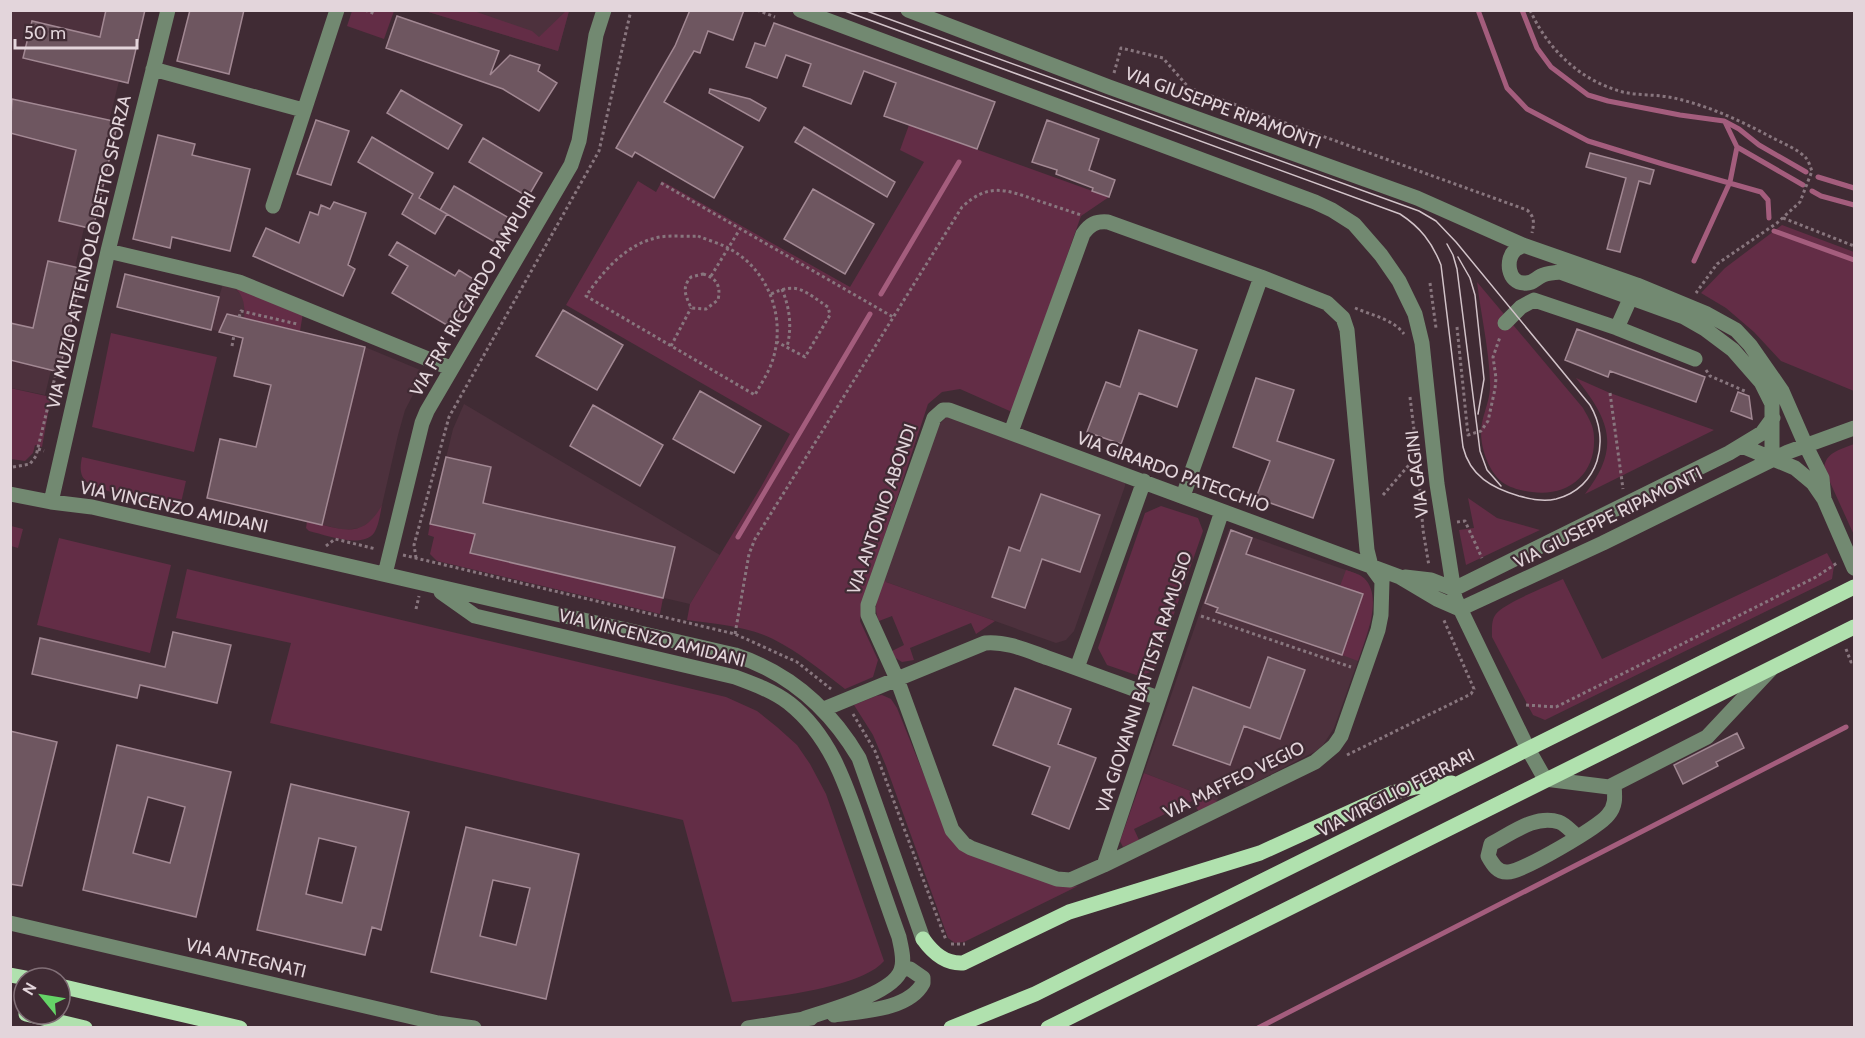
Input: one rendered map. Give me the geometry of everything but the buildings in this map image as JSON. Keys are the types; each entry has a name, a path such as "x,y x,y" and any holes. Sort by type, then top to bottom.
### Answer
{"main road":[{"name":"VIA VIRGILIO FERRARI","path":"951,1028 1035,994 1854,587"},
{"path":"1047,1028 1775,666 1852,635"},
{"path":"923,939 931,950 946,960 963,963 1069,912 1260,853 1392,793 1415,787 1464,781"},
{"path":"72,989 240,1028"}],"street":[{"name":"VIA MUZIO ATTENDOLO DETTO SFORZA","path":"51,502 108,251 168,10"},
{"path":"273,206 337,10"},
{"name":"VIA FRA' RICCARDO PAMPURI","path":"596,10 596,35"},
{"name":"VIA FRA' RICCARDO PAMPURI","path":"385,574 422,423 432,400 571,165 579,141 596,35 604,10"},
{"name":"VIA GAGINI","path":"800,10 1304,197 1332,210 1354,224 1399,280 1415,314 1422,343 1443,524 1454,589 1460,609 1527,749 1545,779"},
{"name":"VIA GIUSEPPE RIPAMONTI","path":"908,10 1120,91 1417,198 1527,241 1684,318 1705,329 1733,350 1761,382 1772,404 1772,460"},
{"path":"153,69 303,110"},
{"name":"VIA MAFFEO VEGIO","path":"1011,432 1083,234 1089,225 1098,222 1108,222 1327,303 1336,310 1347,330 1366,550 1371,566 1382,581 1383,602 1378,630 1341,736 1322,757 1104,866"},
{"name":"VIA GIUSEPPE RIPAMONTI","path":"1527,241 1515,250 1509,260 1509,270 1514,279 1522,284 1532,282 1543,275 1560,272 1707,314 1736,330 1750,345 1782,391 1822,478 1824,499"},
{"path":"108,251 239,282 450,368"},
{"path":"1183,496 1261,277"},
{"path":"1617,328 1634,292"},
{"path":"1505,323 1521,307 1534,300 1617,328 1695,359"},
{"name":"VIA GIRARDO PATECCHIO","path":"934,418 943,410 950,410 1011,432 1400,577 1437,599 1460,609"},
{"name":"VIA ANTONIO ABONDI","path":"934,418 868,605 869,620 897,679 952,830 964,844 977,851 1056,879 1070,880 1104,866"},
{"name":"VIA GIUSEPPE RIPAMONTI","path":"1454,589 1742,446 1762,433 1773,418"},
{"name":"VIA GIUSEPPE RIPAMONTI","path":"1460,609 1593,548 1772,460 1854,428"},
{"name":"VIA GIUSEPPE RIPAMONTI","path":"1742,446 1795,468 1803,474 1824,499 1854,568"},
{"path":"1077,668 1144,481"},
{"name":"VIA VINCENZO AMIDANI","path":"10,494 92,507 311,557 735,655 763,666 788,679 824,710 844,735 864,769 923,939"},
{"name":"VIA GIOVANNI BATTISTA RAMUSIO","path":"1104,866 1222,511"},
{"name":"VIA GIRARDO PATECCHIO","path":"1400,577 1431,580 1454,589"},
{"name":"VIA VINCENZO AMIDANI","path":"434,586 475,616 735,677 769,691 788,703 808,721 826,744 841,772 899,937 902,968"},
{"path":"824,710 985,643 996,642 1077,668 1158,699"},
{"path":"1545,779 1609,787 1614,785 1707,737 1775,666"},
{"path":"1578,837 1561,822 1548,820 1529,824 1491,844 1488,856 1496,868 1506,873 1515,871 1578,837 1608,816 1616,802 1614,785"},
{"name":"VIA ANTEGNATI","path":"10,923 438,1023 474,1028"},
{"path":"748,1028 872,1010 908,999 919,991 923,983 922,978 910,969 902,968 892,983 857,1000 803,1019"}],"path":[{"path":"365,10 375,14"},
{"path":"416,558 414,545 449,417 599,151 631,10"},
{"path":"757,10 775,17"},
{"path":"1530,10 1543,36 1564,60 1595,82 1625,92 1675,98 1704,106 1734,118 1807,159 1812,171 1800,202 1783,218 1716,264 1695,295"},
{"path":"1114,73 1121,48 1163,58 1189,88 1527,210 1532,215 1534,223 1527,241"},
{"path":"660,183 892,317"},
{"path":"735,634 749,554 755,539 962,207 971,199 992,190 1003,189 1081,216"},
{"path":"1783,218 1854,246"},
{"path":"711,276 740,229"},
{"path":"698,236 728,248 760,274 771,294 777,317 777,342 772,363 755,395 586,296 600,275 628,250 660,237 698,236"},
{"path":"671,346 691,308 685,293 687,282 697,275 711,276 719,287 718,300 706,309 691,308"},
{"path":"771,294 782,289 796,287 828,307 830,315 805,357 777,342"},
{"path":"782,289 788,303 791,330 787,347"},
{"path":"1350,306 1399,327 1406,336"},
{"path":"239,317 241,311 306,326 312,312"},
{"path":"1457,327 1468,435 1481,431 1488,421 1496,378 1493,357 1505,323"},
{"path":"232,346 234,335"},
{"path":"1695,359 1710,375 1754,394"},
{"path":"14,467 30,464 36,456 55,377"},
{"path":"1610,393 1623,489"},
{"path":"1410,395 1416,446"},
{"path":"38,449 44,451"},
{"path":"1417,455 1423,530 1431,580"},
{"path":"1383,495 1409,465 1414,462 1418,463"},
{"path":"1443,524 1465,521 1482,558"},
{"path":"311,557 335,539 371,548"},
{"path":"405,556 735,634 797,662 844,700 875,751 948,944 966,944"},
{"path":"1526,705 1557,707 1816,577 1835,565"},
{"path":"1342,758 1472,694 1474,689 1437,599"},
{"path":"1197,614 1364,671"},
{"path":"1852,635 1851,662 1854,661"}],"shaded area":[{"path":"11,11 145,11 128,83 119,81 109,121 118,122 93,229 84,228 75,267 84,269 59,372 51,370 45,395 11,388"},
{"path":"352,11 394,11 384,39 347,26"},
{"path":"425,11 569,11 558,51"},
{"path":"425,11 474,11 532,31 539,37 566,11 569,11 558,51"},
{"path":"909,125 1109,197 1081,216 1012,412 960,389 942,392 928,404 862,604 860,621 878,660 873,677 845,689 783,644 763,635 731,626 687,620 690,604 761,487 790,434 566,305 638,181 656,192 662,181 850,287 924,162 900,150"},
{"path":"1782,225 1854,252 1854,391 1781,361 1754,332 1726,308 1701,293 1725,268"},
{"path":"125,274 219,297 223,284 234,287 242,296 244,318 365,347 425,372 405,410 382,505 375,518 361,528 344,530 207,498 220,439 256,447 271,385 243,337 117,307"},
{"path":"1477,282 1583,408 1590,422 1594,437 1590,462 1577,481 1568,487 1545,493 1516,489 1502,482 1488,463 1481,430 1490,393 1489,370"},
{"path":"234,287 303,313 300,331 244,318 243,301"},
{"path":"111,333 217,357 194,452 92,427"},
{"path":"1576,378 1610,393 1714,430 1585,494 1604,462 1607,434 1597,408"},
{"path":"10,388 51,397 42,447 35,445 33,453 25,461 11,459"},
{"path":"464,404 720,555 690,604 470,553 430,524 453,429"},
{"path":"947,417 1125,483 1074,631 1066,640 1056,643 886,582 884,579 938,425"},
{"path":"1854,444 1854,535 1824,469 1830,455"},
{"path":"82,457 186,481 180,507 104,490 88,483 82,474"},
{"path":"1468,498 1497,518 1540,530 1466,565 1459,530 1474,528"},
{"path":"382,505 374,533 368,538 353,540 334,538 309,531 306,528 307,521 341,529 359,528 367,524"},
{"path":"1161,506 1198,518 1203,531 1154,671 1139,676 1107,665 1098,648 1145,513"},
{"path":"430,524 475,534 471,553 663,598 660,614 437,561 430,554 434,537 428,535"},
{"path":"11,526 23,529 18,548 11,546"},
{"path":"1229,529 1360,575 1369,587 1372,609 1371,621 1334,728 1323,745 1316,751 1246,787 1226,779 1217,801 1144,773"},
{"path":"59,538 171,565 150,653 37,625"},
{"path":"1827,553 1834,566 1832,579 1545,720 1533,715 1492,637 1493,619 1496,614 1517,600 1563,579 1602,659"},
{"path":"187,569 726,697 757,711 797,745 826,794 884,961 873,970 835,985 732,1002 683,820 270,723 291,643 176,618"},
{"path":"1346,570 1364,578 1370,586 1372,596 1371,618 1358,661 1342,655 1363,594 1340,586"},
{"path":"884,579 886,582 995,621 976,634 971,623 910,648 914,660 902,662 894,657 892,651 904,645 892,616 879,621 877,616 877,600"},
{"path":"882,695 891,699 897,708 949,837 960,849 1071,887 1078,886 964,942 955,943 948,938 886,766 873,735 854,705"},
{"path":"1144,773 1217,801 1214,805 1199,812 1192,801 1134,829 1139,840 1123,847 1120,841"}],"waterway":[{"path":"1478,10 1507,88 1527,109 1588,141 1761,192 1768,200 1769,218"},
{"path":"1522,10 1537,48 1551,67 1588,95 1680,115 1724,121 1739,129 1759,145 1806,172"},
{"path":"1725,122 1737,147 1803,185"},
{"path":"1694,261 1730,182 1737,147"},
{"path":"881,294 959,162"},
{"path":"1818,177 1854,188"},
{"path":"1812,191 1821,196 1854,205"},
{"path":"1774,231 1854,260"},
{"path":"738,537 870,314"},
{"path":"1258,1028 1846,727"}],"tram line":[{"path":"842,10 1400,214 1425,236 1441,265 1463,447 1471,466 1491,485 1519,496 1542,500 1556,499 1571,493 1591,474 1597,461 1600,433 1590,405 1456,242 1436,221 1419,211 864,10"},
{"path":"1447,244 1457,269 1480,451 1487,470 1501,486"},
{"path":"1458,257 1470,278 1475,295 1484,379 1478,414"}]}
